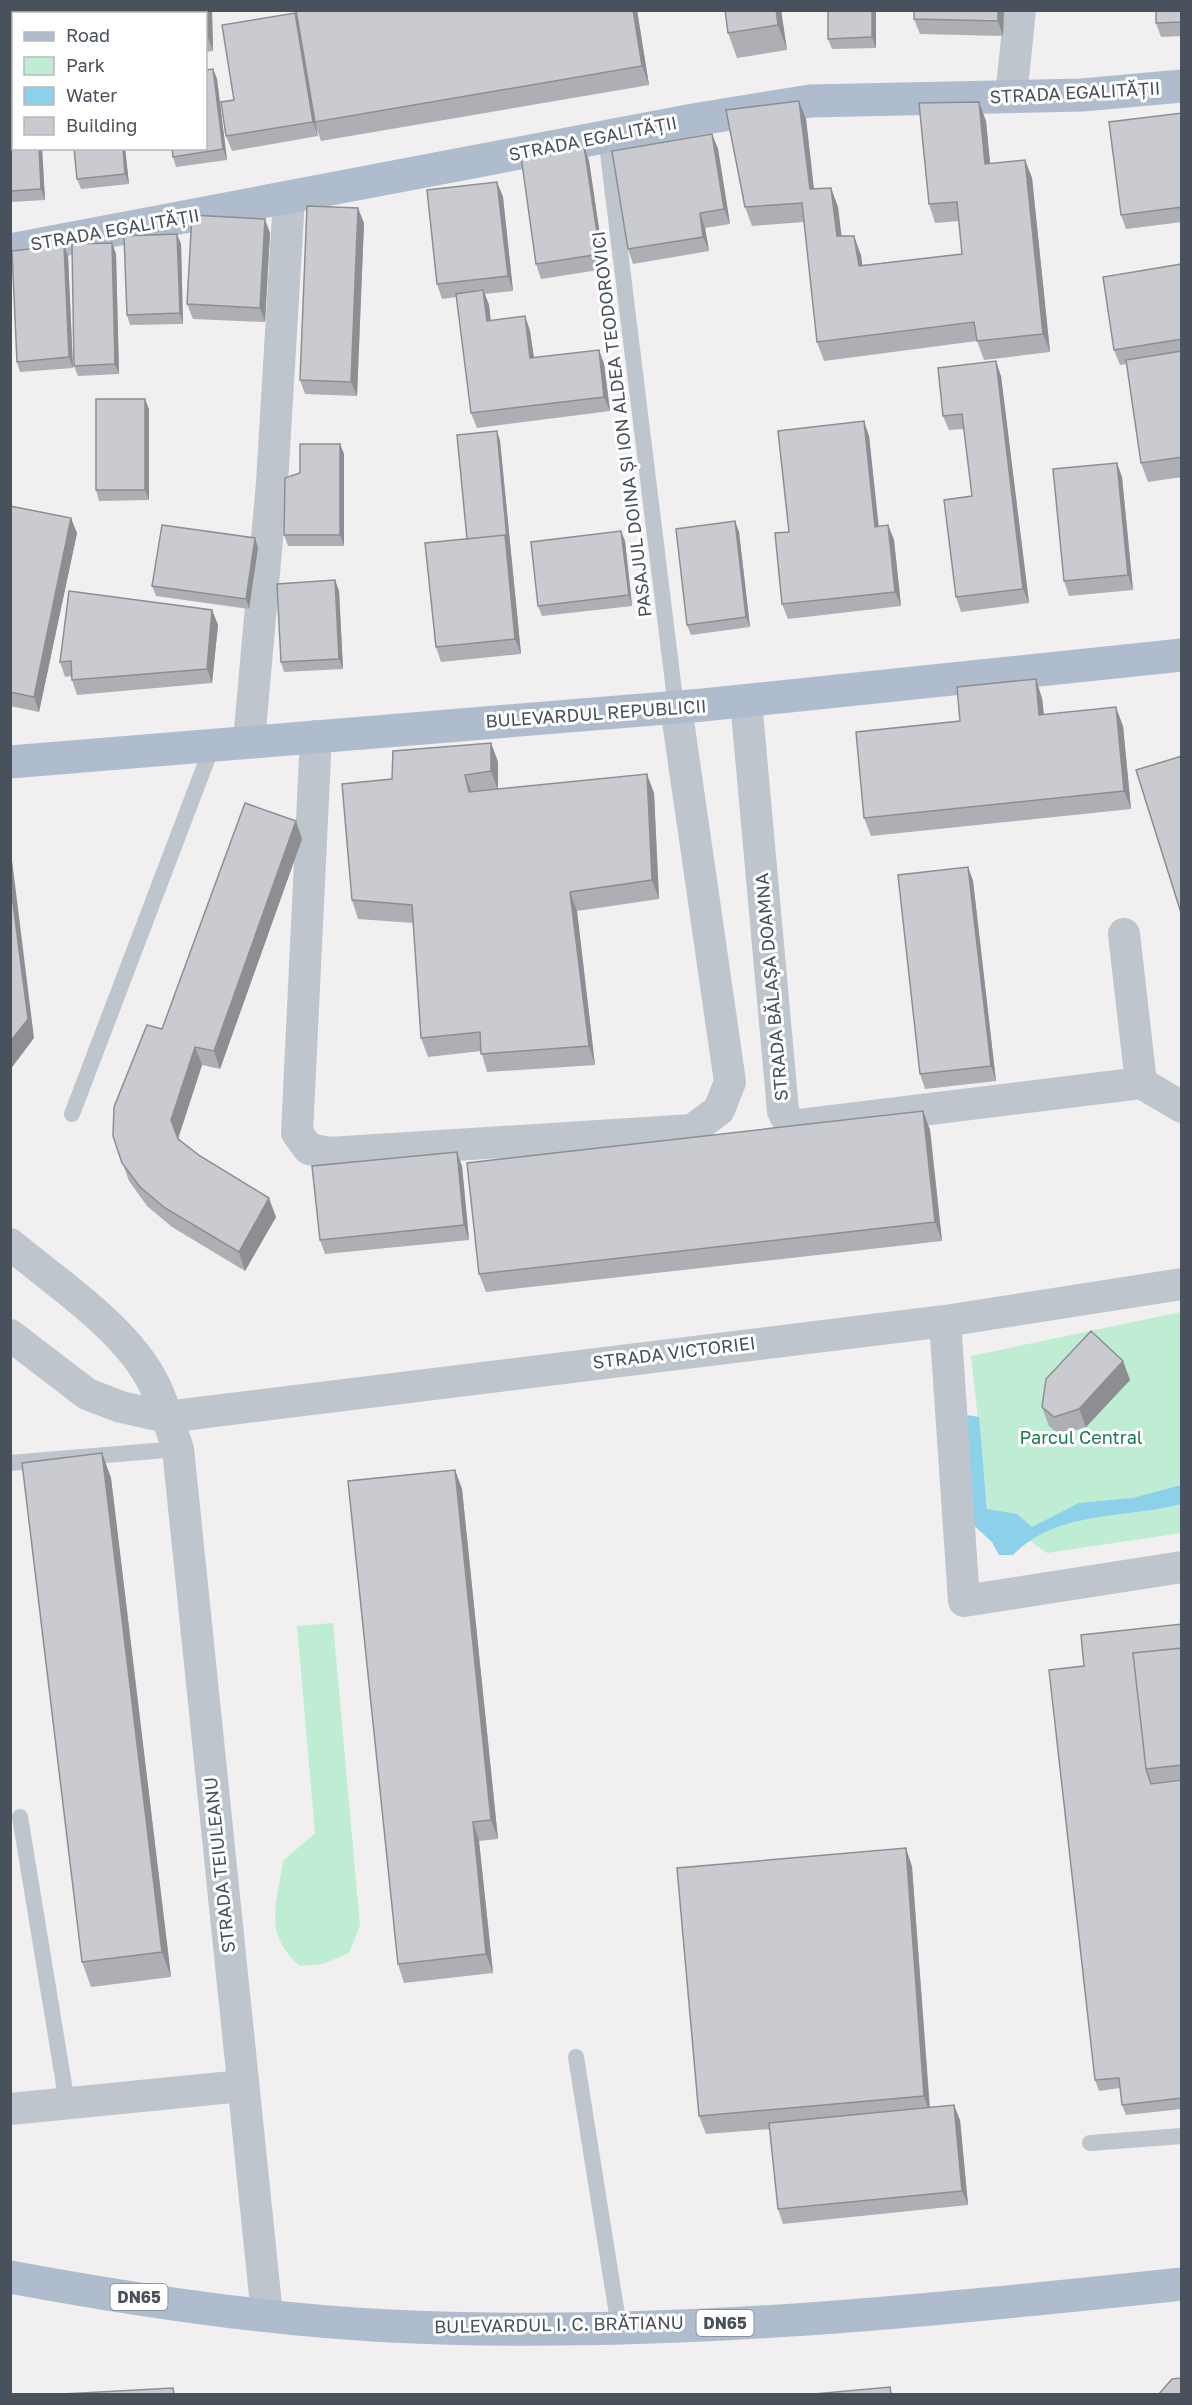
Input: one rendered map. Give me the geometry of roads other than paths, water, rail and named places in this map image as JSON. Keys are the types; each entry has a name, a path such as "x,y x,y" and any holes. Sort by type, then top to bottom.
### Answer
{"main road":[{"name":"STRADA EGALITĂȚII","path":"10,250 606,137 810,101 1092,95 1182,86"},
{"name":"BULEVARDUL REPUBLICII","path":"10,762 746,701 1182,655"},
{"name":"BULEVARDUL I. C. BRĂTIANU","path":"10,2277 267,2315 390,2326 619,2327 806,2319 1182,2284"}],"street":[{"path":"1011,97 1020,10"},
{"path":"249,741 272,483 289,198"},
{"name":"STRADA BĂLAȘA DOAMNA","path":"746,701 783,1111 786,1119 793,1124 800,1125 1141,1083"},
{"path":"316,736 297,1133 309,1149 329,1153 692,1130 719,1110 730,1082 676,707"},
{"path":"1124,934 1141,1083 1182,1107"},
{"name":"STRADA TEIULEANU","path":"10,1244 102,1320 128,1346 154,1383 177,1449 267,2315"},
{"name":"STRADA VICTORIEI","path":"10,1335 87,1394 121,1407 166,1417 945,1321 1182,1284"},
{"path":"945,1321 964,1601 1182,1567"},
{"path":"10,2109 242,2086"}],"lane":[{"name":"PASAJUL DOINA ȘI ION ALDEA TEODOROVICI","path":"606,137 676,707"},
{"path":"72,1114 213,744"},
{"path":"10,1463 177,1449"},
{"path":"20,1817 68,2103"},
{"path":"576,2057 619,2327"},
{"path":"1090,2143 1182,2136"}],"water":[{"path":"961,1414 979,1417 987,1509 1017,1514 1032,1527 1079,1503 1133,1498 1181,1485 1181,1504 1070,1523 1050,1530 1030,1541 1013,1555 999,1555 992,1542 971,1523"}],"park label":[{"name":"Parcul Central","path":"1081,1438"}]}
